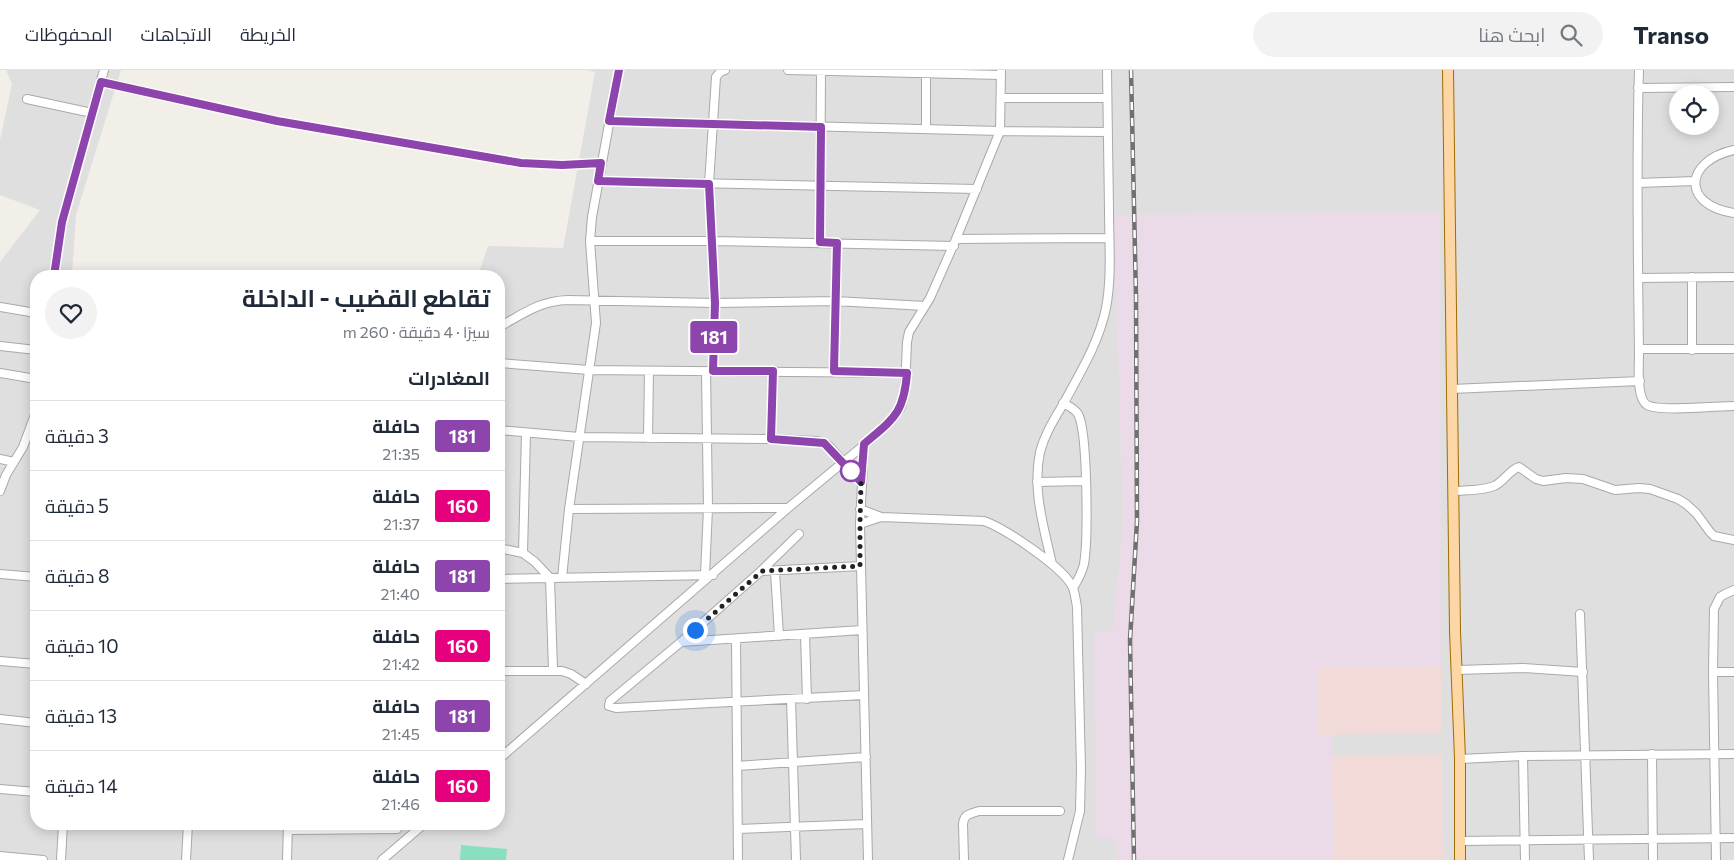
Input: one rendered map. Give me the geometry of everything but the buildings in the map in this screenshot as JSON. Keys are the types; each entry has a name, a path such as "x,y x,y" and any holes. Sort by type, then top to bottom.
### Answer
{"main road":[{"path":"1448,70 1456,670 1460,759 1460,860"}],"street":[{"path":"55,270 62,222 104,70"},
{"path":"562,578 579,438 596,323 590,241 592,217 619,70"},
{"path":"709,575 707,438 715,303 709,184 716,77 725,70"},
{"path":"505,754 709,575 890,422 901,407 906,390 909,332 925,306 955,242 1000,131 1001,73 926,74 897,71 788,70"},
{"path":"820,242 822,70"},
{"path":"1052,564 1044,532 1037,482 1040,453 1049,429 1090,356 1101,328 1109,285 1107,70"},
{"path":"1639,70 1638,278 1642,400 1647,405 1653,407 1734,406"},
{"path":"926,74 926,130"},
{"path":"101,82 277,121 521,163 562,165 601,163"},
{"path":"1638,88 1734,87"},
{"path":"1001,98 1107,98"},
{"path":"27,99 92,113"},
{"path":"609,121 926,130 1107,132"},
{"path":"1734,150 1721,153 1706,161 1695,180 1696,190 1702,199 1712,206 1734,213"},
{"path":"1638,184 1695,180"},
{"path":"598,181 977,189"},
{"path":"590,241 837,243 1109,238"},
{"path":"834,371 837,243"},
{"path":"1638,278 1734,276"},
{"path":"1692,277 1692,350"},
{"path":"505,324 552,300 715,303 835,302 925,306"},
{"path":"0,307 30,312"},
{"path":"0,346 30,349"},
{"path":"1639,349 1734,349"},
{"path":"505,364 589,370 907,373"},
{"path":"648,438 649,370"},
{"path":"771,439 773,371"},
{"path":"0,373 30,378"},
{"path":"1452,389 1640,381"},
{"path":"1063,403 1075,410 1082,424 1086,516 1084,562 1082,573 1073,588"},
{"path":"0,491 23,447 30,428"},
{"path":"505,431 579,438 771,439 824,443 861,482"},
{"path":"523,553 526,433"},
{"path":"864,444 860,509 860,566 868,860"},
{"path":"0,459 14,462"},
{"path":"1454,491 1494,486 1515,469 1519,468 1536,479 1543,481 1566,478 1583,479 1614,490 1650,489 1678,499 1686,504 1696,513 1714,536 1734,540"},
{"path":"1037,482 1085,481"},
{"path":"570,509 788,508"},
{"path":"860,509 881,516 984,521 996,525 1052,564 1065,576 1073,588 1077,607 1081,769 1080,811 1068,860"},
{"path":"860,524 881,516"},
{"path":"799,534 762,571 682,642 610,701 609,706 616,708 864,695"},
{"path":"505,549 523,553 535,562 550,578 553,670"},
{"path":"762,571 860,566"},
{"path":"775,571 779,636"},
{"path":"0,574 30,576"},
{"path":"505,579 709,575"},
{"path":"1716,860 1713,672 1714,609 1720,597 1734,590"},
{"path":"1580,614 1590,860"},
{"path":"682,642 862,630"},
{"path":"805,635 807,699"},
{"path":"736,639 738,860"},
{"path":"0,661 30,664"},
{"path":"1456,670 1523,668 1583,672"},
{"path":"505,671 553,670 571,674 586,684"},
{"path":"1713,672 1734,672"},
{"path":"791,700 796,860"},
{"path":"0,719 30,722"},
{"path":"1652,754 1653,860"},
{"path":"1460,759 1523,756 1734,754"},
{"path":"1523,756 1526,860"},
{"path":"737,766 866,757"},
{"path":"0,789 30,792"},
{"path":"964,860 963,818 968,814 978,812 1060,811"},
{"path":"738,829 867,824"},
{"path":"60,860 62,830"},
{"path":"186,860 188,830"},
{"path":"287,860 288,830"},
{"path":"397,830 398,846"},
{"path":"382,860 417,830"},
{"path":"1460,841 1734,838"},
{"path":"0,856 43,860"}],"shaded area":[{"path":"6,70 121,70 76,215 72,270 30,270 30,830 505,830 505,270 480,270 488,246 563,248 595,72 586,70 1734,70 1734,860 0,860 0,262 40,210 0,195 0,140 12,84"},
{"path":"1440,211 1441,666 1317,668 1317,735 1331,735 1334,860 1117,860 1116,839 1096,838 1094,633 1113,631 1123,523 1114,215"},
{"path":"1441,666 1442,733 1317,735 1317,667"},
{"path":"1442,754 1443,860 1334,860 1331,756"}],"green space":[{"path":"461,845 507,849 506,860 460,860"}],"railway":[{"path":"1131,70 1136,297 1137,521 1130,640 1134,860"}],"bus line":[{"name":"181","path":"55,270 62,222 101,82 277,121 521,163 543,165 601,163 598,181 709,184 715,303 713,371 773,371 771,439 824,443 829,446 861,482 864,444 885,426 901,407 906,390 907,373 834,371 837,243 820,242 821,127 609,121 619,70"}],"route":[{"path":"695,630 762,571 860,566 861,482 851,471"}]}
